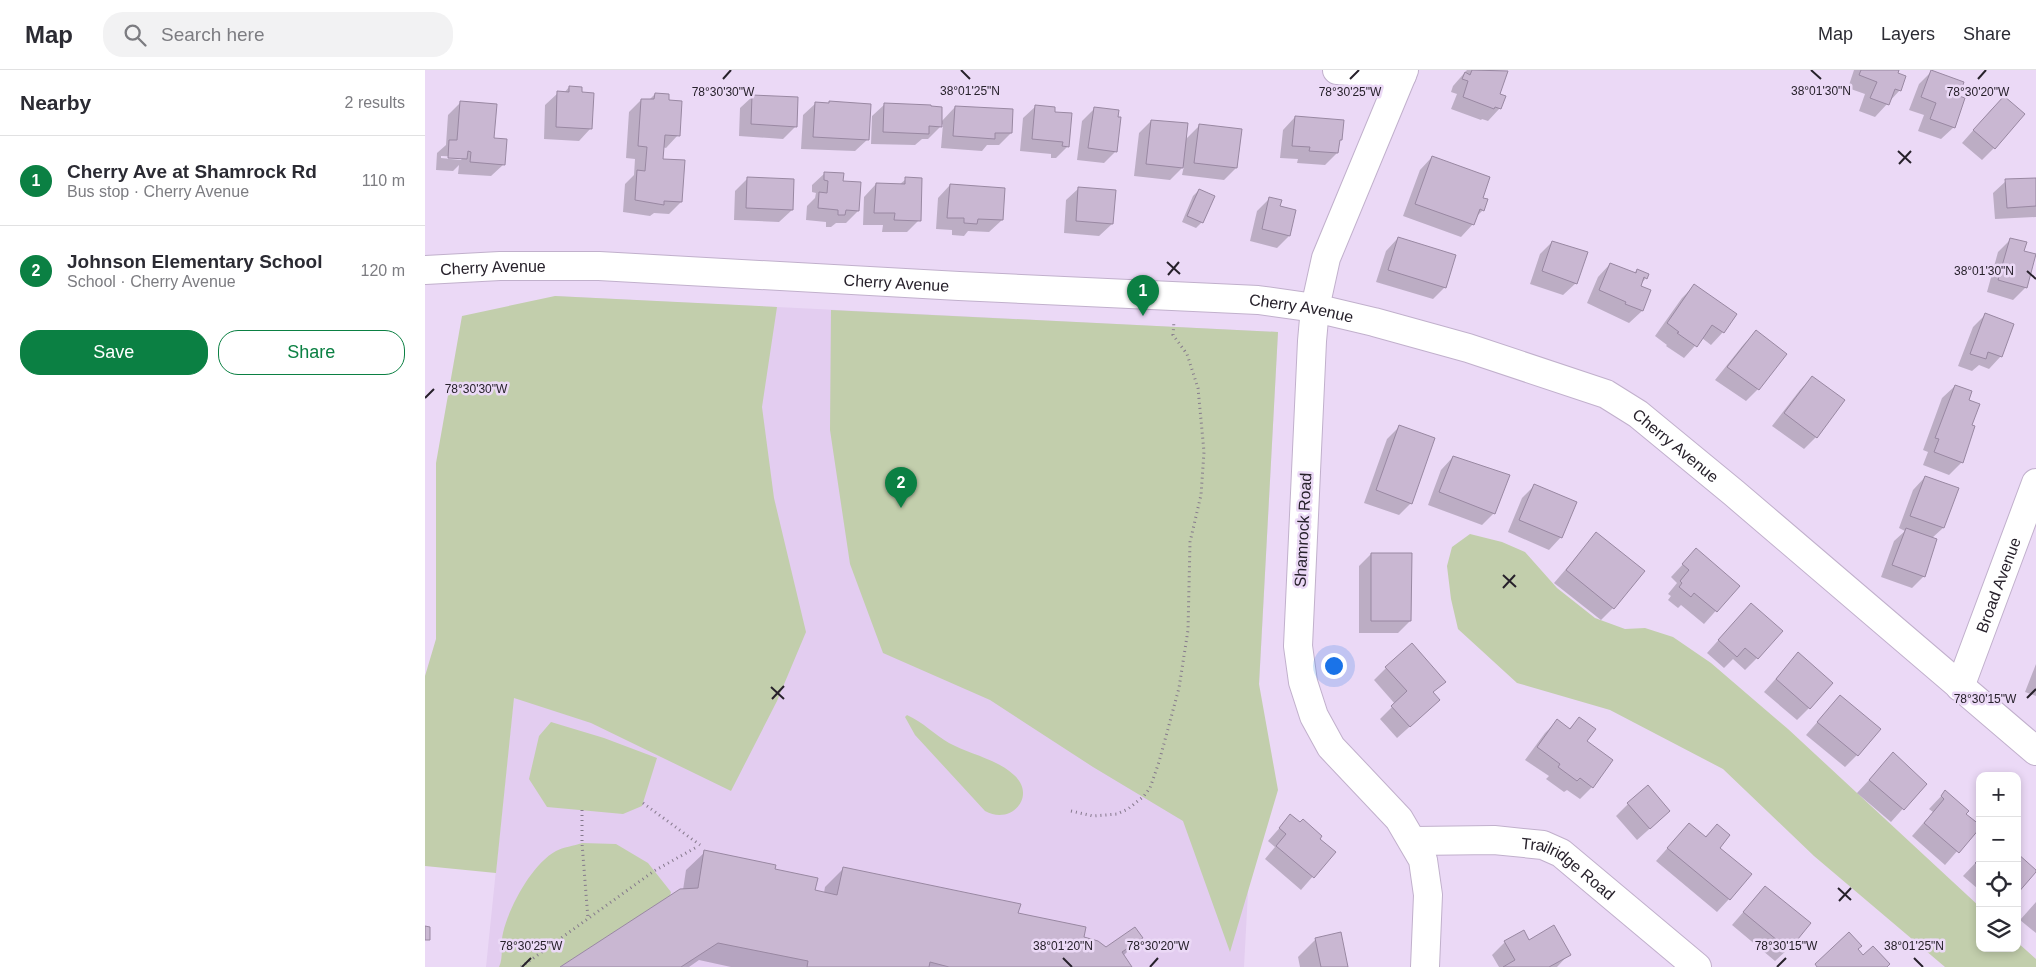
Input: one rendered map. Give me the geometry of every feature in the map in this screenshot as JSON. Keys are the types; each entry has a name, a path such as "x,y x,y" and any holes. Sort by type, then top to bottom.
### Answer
{"street":[{"path":"1337,70 1403,72"},
{"name":"Shamrock Road","path":"1403,72 1326,258 1315,308 1311,348 1298,646 1303,682 1314,716 1331,747 1399,819 1423,860 1428,895 1425,967"},
{"name":"Cherry Avenue","path":"425,270 500,266 599,266 1258,300 1315,308 1468,348 1606,394 1638,414 1734,493 2036,751"},
{"name":"Broad Avenue","path":"1960,687 2036,483"},
{"name":"Trailridge Road","path":"1414,842 1475,840 1543,845 1561,853 1697,967"}],"path":[{"path":"1071,810 1093,816 1117,814 1128,809 1144,796 1159,762 1179,688 1188,630 1190,542 1201,495 1204,452 1198,388 1187,354 1173,335 1174,322"},
{"path":"643,803 700,845"},
{"path":"582,810 582,843 588,919"},
{"path":"521,967 654,871 695,848"}],"shaded area":[{"path":"555,296 1278,332 1244,967 486,967"}],"green space":[{"path":"555,296 777,307 762,407 774,498 806,632 777,701 731,791 591,723 514,698 496,873 425,866 425,676 436,639 436,463 462,316"},
{"path":"831,310 1278,332 1259,684 1278,790 1230,952 1183,821 1093,767 990,700 883,653 850,564 830,430"},
{"path":"1470,534 1502,542 1525,552 1557,588 1595,618 1625,629 1645,628 1673,637 1711,663 1788,729 1976,903 1976,952 2021,952 2021,946 2036,959 2036,967 1945,967 1814,856 1723,769 1610,710 1517,683 1458,629 1451,599 1447,566 1452,547"},
{"path":"907,715 949,743 1007,769 1020,783 1023,791 1022,799 1018,806 1004,815 995,815 985,811 915,735 905,717"},
{"path":"551,722 604,738 657,758 642,806 623,814 547,807 529,779 539,736"},
{"path":"582,843 616,844 648,863 671,892 670,896 560,967 499,967 502,937 510,911 530,876 547,857 556,851"}],"building":[{"path":"1472,70 1508,71 1500,94 1506,96 1501,109 1495,107 1494,109 1463,97 1468,81 1462,79 1465,72 1470,75"},
{"path":"1861,70 1899,70 1898,73 1906,76 1901,91 1895,89 1889,105 1870,98 1877,82 1859,75"},
{"path":"1931,70 1964,82 1959,96 1965,98 1955,128 1930,119 1936,103 1921,97"},
{"path":"569,86 582,87 582,92 594,93 592,129 556,127 557,91 569,92"},
{"path":"655,93 669,94 669,100 682,101 680,136 665,135 663,159 685,160 682,202 664,201 664,205 635,200 637,170 645,171 647,147 638,146 641,99 654,99"},
{"path":"752,95 798,97 797,127 751,124"},
{"path":"2004,96 2025,114 1995,149 1973,130"},
{"path":"460,101 497,104 494,138 507,139 505,165 470,162 471,152 468,151 467,159 448,158 449,140 457,140"},
{"path":"829,101 871,104 869,140 813,137 815,102 829,103"},
{"path":"884,103 942,107 942,127 929,126 929,134 883,132"},
{"path":"1035,105 1055,107 1055,112 1072,113 1069,147 1062,146 1063,142 1032,139"},
{"path":"955,106 1013,109 1012,133 995,133 995,139 953,136"},
{"path":"1094,107 1119,110 1118,117 1121,117 1117,152 1088,148"},
{"path":"1295,116 1344,120 1342,140 1340,140 1338,153 1309,151 1310,147 1292,146"},
{"path":"1151,120 1188,123 1183,168 1146,164"},
{"path":"1199,124 1242,129 1237,168 1194,163"},
{"path":"1432,156 1490,177 1483,198 1488,199 1484,211 1480,209 1474,225 1415,204"},
{"path":"824,172 844,173 843,181 861,182 859,211 846,210 845,215 838,215 838,210 818,208 819,192 827,193 828,181 824,180"},
{"path":"747,177 794,179 793,210 746,208"},
{"path":"905,177 922,178 921,221 894,220 895,213 874,213 876,183 905,184"},
{"path":"2036,178 2036,206 2007,208 2005,179"},
{"path":"950,184 1005,188 1003,220 978,219 977,224 964,223 964,218 947,218"},
{"path":"1078,187 1116,190 1113,224 1076,221"},
{"path":"1199,189 1215,196 1203,223 1187,216"},
{"path":"1269,197 1282,200 1280,206 1296,210 1290,236 1262,229"},
{"path":"1398,237 1456,255 1446,288 1388,270"},
{"path":"2010,238 2027,242 2024,251 2036,254 2027,288 1998,280"},
{"path":"1552,241 1588,252 1577,284 1542,271"},
{"path":"1610,263 1636,273 1637,269 1649,274 1647,279 1644,277 1641,286 1651,290 1643,311 1599,290"},
{"path":"1694,284 1737,314 1724,333 1712,325 1697,347 1677,333 1679,332 1667,323"},
{"path":"1985,313 2014,324 2002,357 1988,352 1986,359 1970,354"},
{"path":"1756,330 1787,354 1759,390 1727,367"},
{"path":"1812,376 1845,400 1817,438 1784,413"},
{"path":"1955,385 1972,391 1969,400 1980,404 1972,425 1975,426 1963,463 1934,452 1939,439 1935,438"},
{"path":"1399,425 1435,438 1412,504 1376,490"},
{"path":"1453,456 1510,475 1495,514 1439,492"},
{"path":"1925,476 1959,488 1944,528 1910,516"},
{"path":"1534,484 1577,502 1562,538 1519,520"},
{"path":"1906,528 1937,539 1925,577 1892,565"},
{"path":"1596,532 1645,571 1614,609 1566,570"},
{"path":"1696,548 1740,586 1717,612 1694,593 1691,597 1679,587 1682,583 1680,581 1689,570 1682,564"},
{"path":"1371,553 1412,553 1411,621 1371,621"},
{"path":"1751,603 1783,631 1758,659 1745,648 1737,657 1718,640"},
{"path":"1412,643 1446,682 1433,692 1440,700 1410,727 1391,706 1407,691 1385,667"},
{"path":"1798,652 1833,683 1810,709 1776,679"},
{"path":"1840,695 1881,729 1858,756 1817,722"},
{"path":"1579,717 1596,729 1587,741 1613,760 1593,788 1580,778 1577,781 1558,767 1560,764 1537,747 1557,719 1570,729"},
{"path":"1893,752 1927,784 1904,810 1869,780"},
{"path":"1648,785 1670,811 1650,829 1627,803"},
{"path":"1945,790 1969,811 1966,814 1976,822 1976,833 1959,853 1924,823 1944,799 1941,796"},
{"path":"1290,814 1300,822 1303,819 1322,836 1320,839 1336,852 1314,878 1276,846 1286,834 1279,828"},
{"path":"1689,823 1706,837 1717,824 1730,835 1720,848 1752,874 1730,900 1667,848"},
{"path":"704,850 776,865 775,869 818,878 815,890 837,895 843,867 1021,904 1018,913 1086,927 1084,937 1098,941 1106,947 1135,927 1143,938 1122,952 1132,967 949,967 930,962 929,967 807,967 808,961 718,943 681,967 560,967 680,889 698,888"},
{"path":"2021,857 2036,872 2021,889"},
{"path":"1765,886 1811,923 1789,950 1743,912"},
{"path":"1554,925 1571,955 1549,967 1503,967 1515,960 1504,941 1524,930 1529,940"},
{"path":"425,926 430,927 430,940 425,940"},
{"path":"1341,932 1348,967 1321,967 1315,938"},
{"path":"1849,932 1862,946 1858,949 1863,955 1873,946 1890,964 1887,967 1817,967 1815,964"}],"place":[{"name":"Cherry Ave at Shamrock Rd","path":"1143,316"},
{"name":"Johnson Elementary School","path":"901,508"}]}
